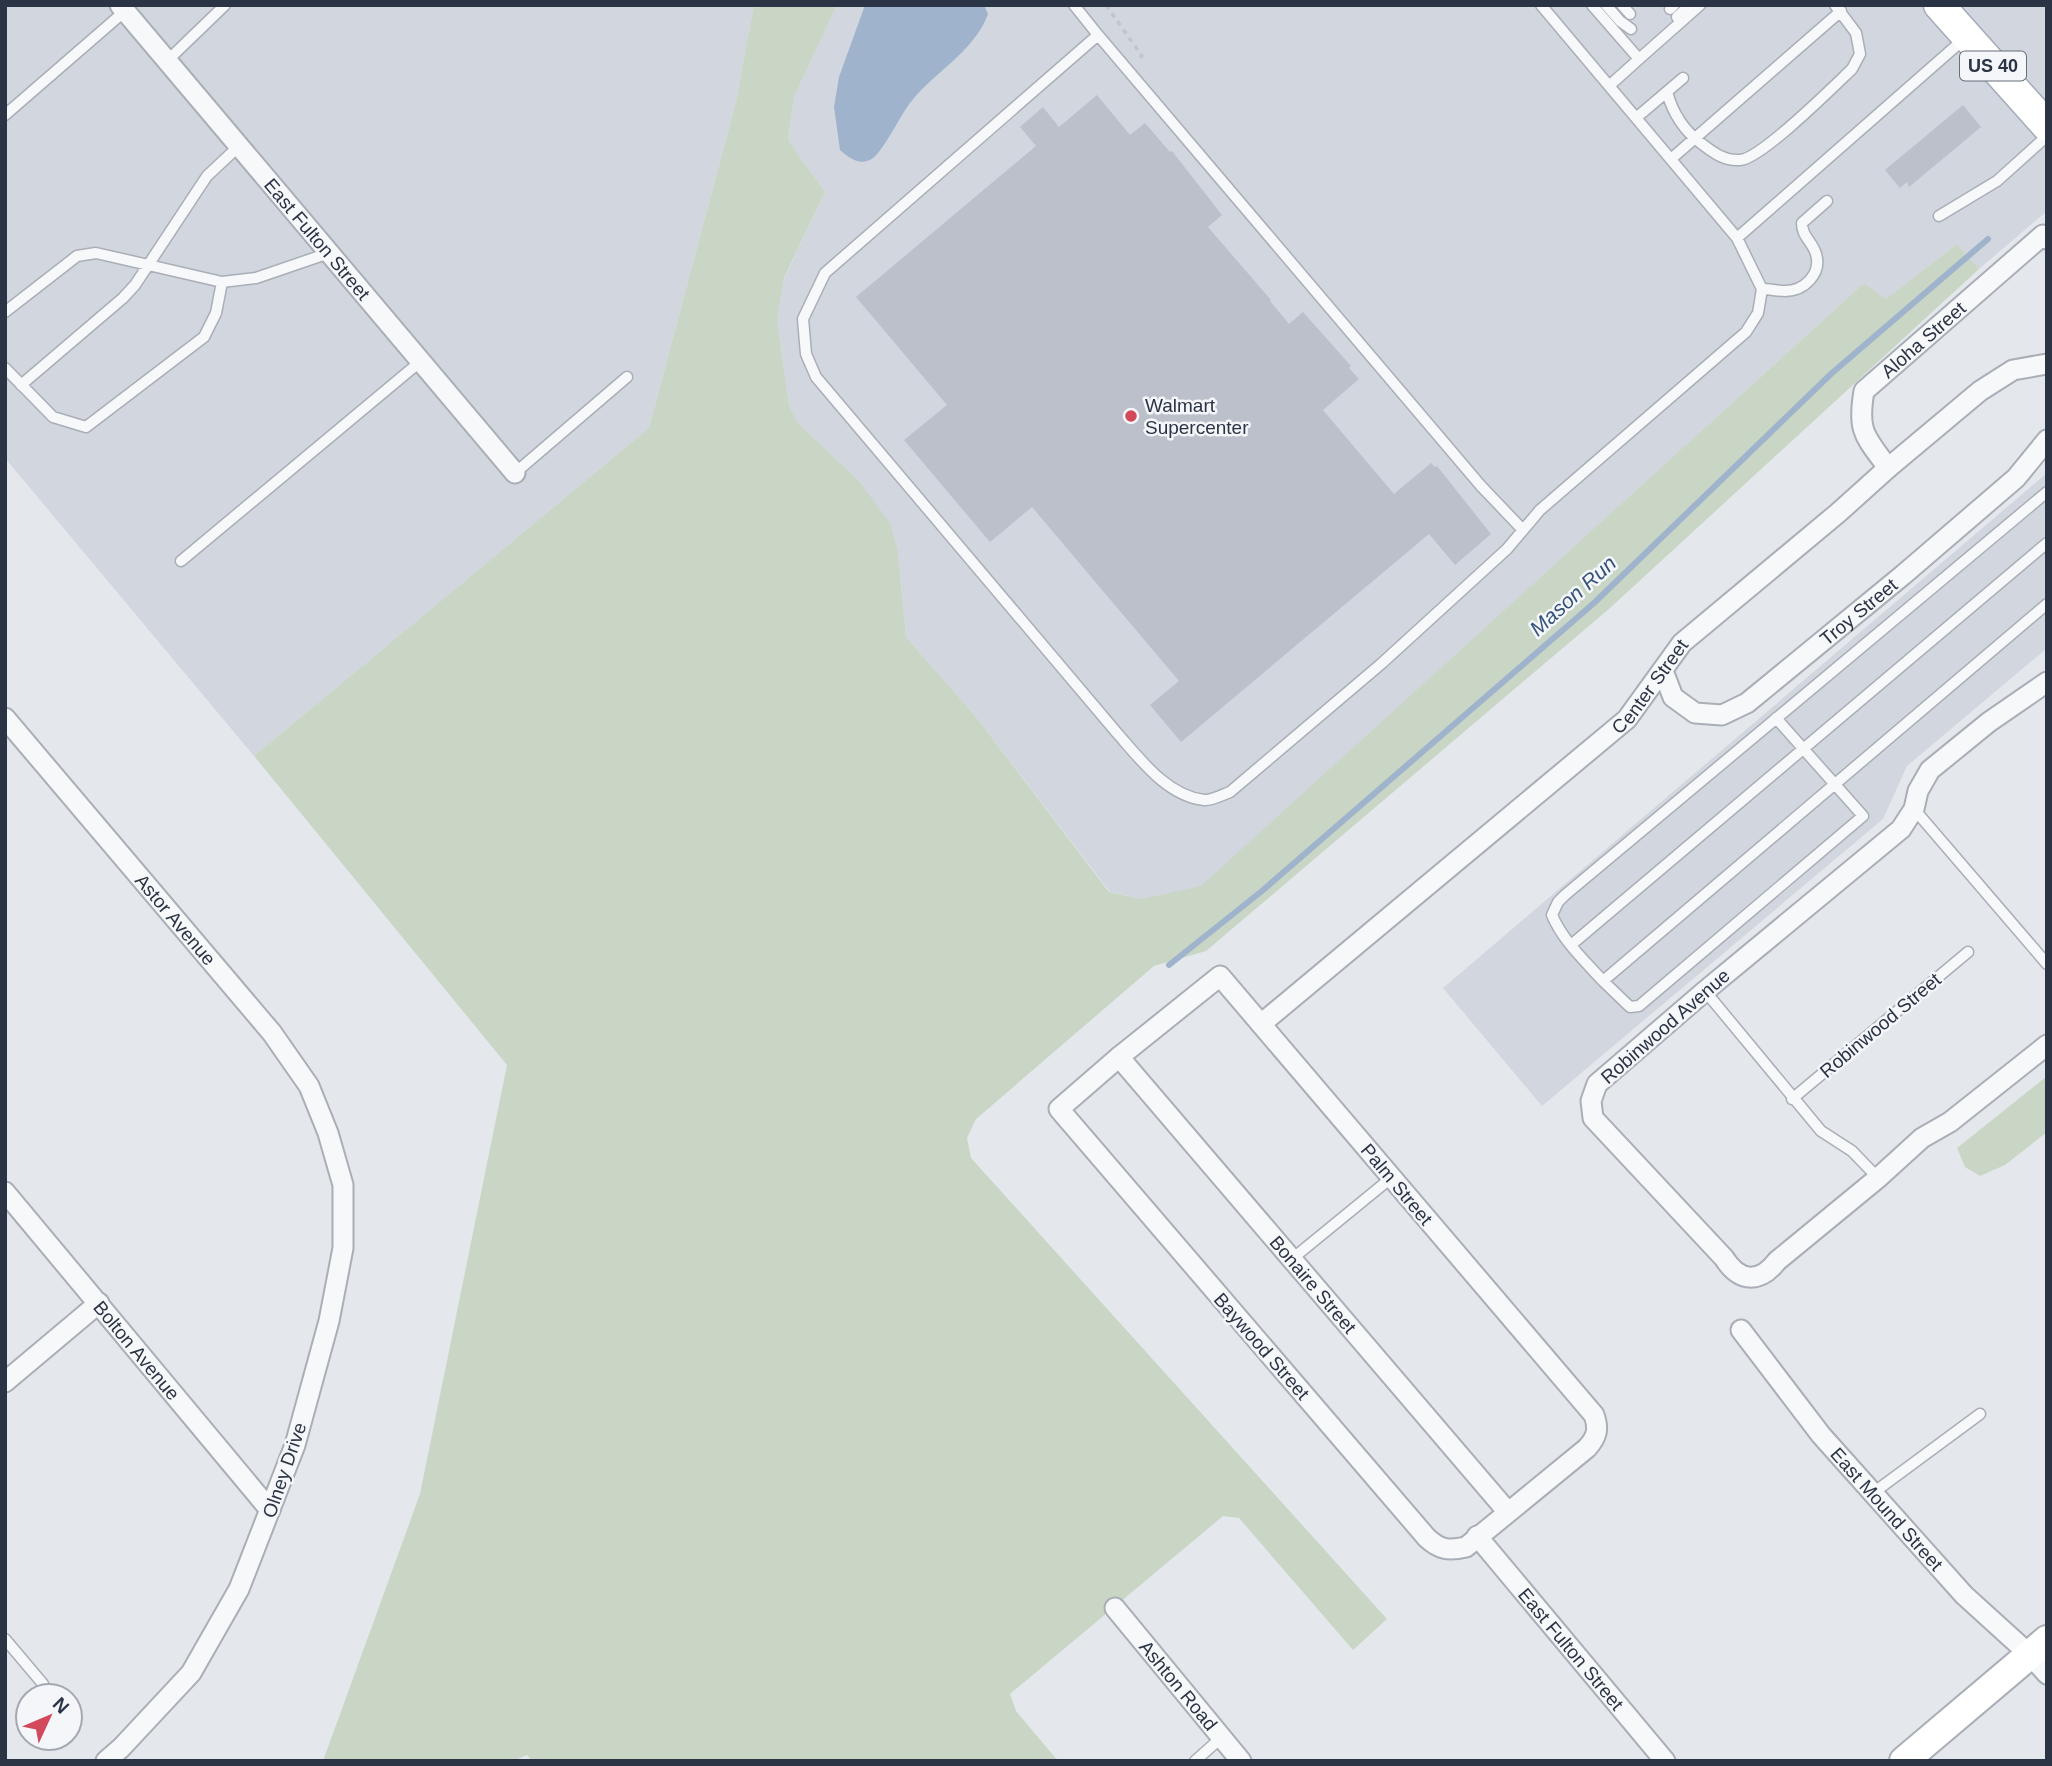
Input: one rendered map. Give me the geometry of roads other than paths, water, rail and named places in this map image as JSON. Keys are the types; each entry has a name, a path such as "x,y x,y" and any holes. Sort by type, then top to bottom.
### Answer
{"main road":[{"name":"US 40","path":"1939,5 2047,126"}],"street":[{"name":"East Fulton Street","path":"123,8 515,472"},
{"name":"Aloha Street","path":"1888,468 1866,437 1860,416 1864,391 2043,235 2047,239"},
{"name":"Center Street","path":"1261,1024 1627,719 1682,643 1888,468 1980,391 2012,370 2047,364"},
{"name":"Troy Street","path":"1663,671 1673,697 1695,713 1723,715 1747,703 2016,478 2047,440"},
{"name":"Robinwood Avenue","path":"2047,682 1989,722 1930,770 1917,791 1914,809 1901,829 1704,991 1597,1084 1591,1101 1593,1118 1724,1258 1731,1270 1743,1277 1757,1277 1769,1271 1777,1261 1922,1138 1950,1122 2047,1045"},
{"name":"Astor Avenue","path":"5,718 272,1033 309,1086 328,1133"},
{"name":"Palm Street","path":"1059,1109 1220,976 1594,1415 1598,1427 1595,1439 1476,1536"},
{"name":"Bonaire Street","path":"1119,1057 1507,1511"},
{"name":"Baywood Street","path":"1059,1109 1427,1538 1438,1548 1452,1551 1466,1547 1476,1536"},
{"name":"Olney Drive","path":"106,1761 191,1673 239,1589 295,1445 329,1321 343,1248 343,1185 328,1133"},
{"name":"Bolton Avenue","path":"5,1192 270,1510"},
{"path":"5,1382 99,1303"},
{"name":"East Mound Street","path":"1741,1330 1799,1408 1964,1595 2041,1656"},
{"name":"East Fulton Street","path":"1476,1536 1665,1761"},
{"name":"Ashton Road","path":"1115,1608 1241,1761"},
{"path":"1903,1761 2041,1656"}],"lane":[{"path":"167,61 225,5"},
{"path":"1074,5 1481,486 1522,529"},
{"path":"1592,5 1639,59"},
{"path":"1606,5 1631,29"},
{"path":"1622,5 1630,13"},
{"path":"1674,10 1690,5"},
{"path":"1609,86 1700,5"},
{"path":"1098,35 825,273 803,319 806,354 816,377 1117,733 1153,773 1180,792 1205,801 1230,792 1381,664 1507,549 1540,510 1746,332 1758,313 1762,289 1737,238 1545,7"},
{"path":"5,115 123,8"},
{"path":"1667,92 1672,109 1694,138 1722,159 1743,161 1761,151 1852,69 1860,54 1856,33 1838,8 1694,138 1671,159"},
{"path":"1737,238 1967,37"},
{"path":"1636,118 1683,78"},
{"path":"1939,216 1997,181 2047,135"},
{"path":"21,385 123,298 148,266 207,176 239,146"},
{"path":"1762,289 1787,291 1807,284 1816,273 1816,254 1802,233 1802,223 1827,201"},
{"path":"5,312 77,256 96,253 222,282 256,278 330,253"},
{"path":"5,368 53,417 86,428 204,337 216,313 222,282"},
{"path":"181,561 421,361"},
{"path":"515,472 627,377"},
{"path":"1776,718 1863,816 1639,1006 1630,1007 1571,946 1552,915 1558,902 1776,718 2047,492"},
{"path":"1571,946 2047,543"},
{"path":"1603,981 2047,604"},
{"path":"1914,809 2047,964"},
{"name":"Robinwood Street","path":"1792,1098 1968,952"},
{"path":"1704,991 1821,1131 1853,1151 1878,1178"},
{"path":"1292,1259 1391,1178"},
{"path":"1873,1493 1980,1414"},
{"path":"5,1639 41,1682"},
{"path":"1195,1761 1222,1737"}],"water":[{"path":"865,5 984,5 988,14 973,40 906,109 877,154 869,161 860,162 840,150 834,107 839,77"}],"waterway":[{"name":"Mason Run","path":"1169,965 1262,891 1594,603 1832,373 1988,239"}],"place":[{"name":"Walmart Supercenter","path":"1131,416"}]}
